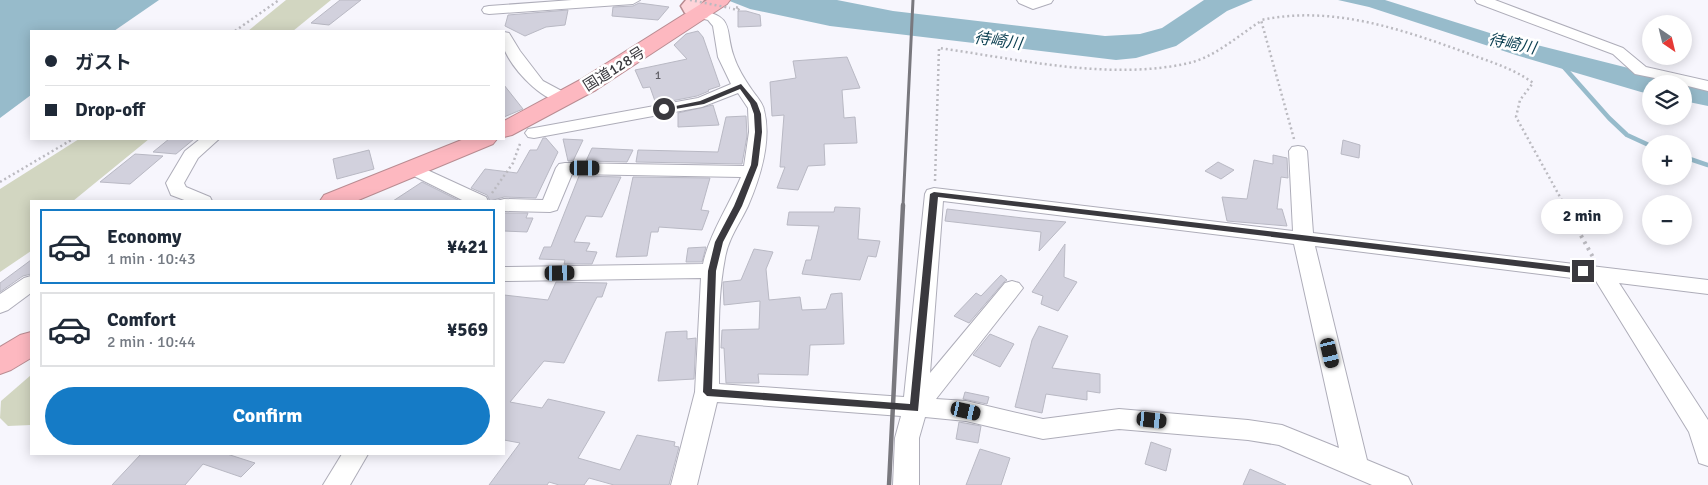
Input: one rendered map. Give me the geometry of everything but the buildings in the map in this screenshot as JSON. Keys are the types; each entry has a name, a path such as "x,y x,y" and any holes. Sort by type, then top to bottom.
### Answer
{"highway":[{"name":"国道128号","path":"505,129 565,99 708,4"},
{"path":"335,200 482,140"},
{"path":"0,362 30,344"}],"street":[{"path":"501,30 489,5 633,0"},
{"path":"1024,0 1033,5 1046,0"},
{"path":"1482,0 1618,51 1641,71 1708,86"},
{"path":"684,485 707,392 712,271 719,242 738,206 752,172 758,140 757,114 754,103 741,86 726,58 720,25 708,4"},
{"path":"505,38 513,52 537,84 565,99"},
{"path":"534,133 702,102 741,86"},
{"path":"188,199 178,191 175,183 191,155 209,140"},
{"path":"1298,151 1303,238 1356,468"},
{"path":"412,168 491,200"},
{"path":"505,201 550,206 565,168 752,172"},
{"path":"906,485 907,438 914,408 934,194 1708,287"},
{"path":"505,274 712,271"},
{"path":"1602,273 1700,430 1708,456"},
{"path":"0,306 30,284"},
{"path":"914,408 1012,288"},
{"path":"707,392 966,411 1043,429 1119,419 1256,431 1282,435 1399,485"},
{"path":"336,485 354,455"}],"path":[{"path":"236,30 279,0"},
{"path":"934,194 939,48 1075,67 1128,70 1190,63 1212,53 1261,20 1272,16 1298,13 1329,15 1370,22 1458,50 1524,75 1533,83 1520,100 1516,117 1602,273"},
{"path":"1261,20 1298,151"},
{"path":"491,200 514,162 519,143 525,137 534,133"},
{"path":"0,182 71,140"}],"green space":[{"path":"286,0 331,0 294,30 249,30"},
{"path":"77,140 148,140 74,200 30,200 30,252 0,272 0,189"},
{"path":"30,376 30,425 8,426 0,418 1,401"}],"water":[{"path":"0,0 159,0 115,30 30,30 30,96 0,118"},
{"name":"待崎川","path":"727,0 837,0 893,11 1105,36 1140,34 1162,28 1204,0 1253,0 1227,11 1176,46 1136,58 1116,60 830,26 750,9"},
{"name":"待崎川","path":"1338,0 1385,0 1493,34 1656,75 1642,75 1641,92 1519,56 1369,7"},
{"path":"1692,84 1708,88 1708,106 1692,103"}],"waterway":[{"path":"1562,65 1609,118 1627,135 1642,142"},
{"path":"1692,160 1708,165"}],"railway":[{"path":"903,206 913,0"},
{"path":"889,485 903,205"}],"route":[{"path":"664,109 702,102 741,86 754,103 757,114 756,159 738,206 719,242 712,271 707,392 914,408 934,194 1583,271"}]}
